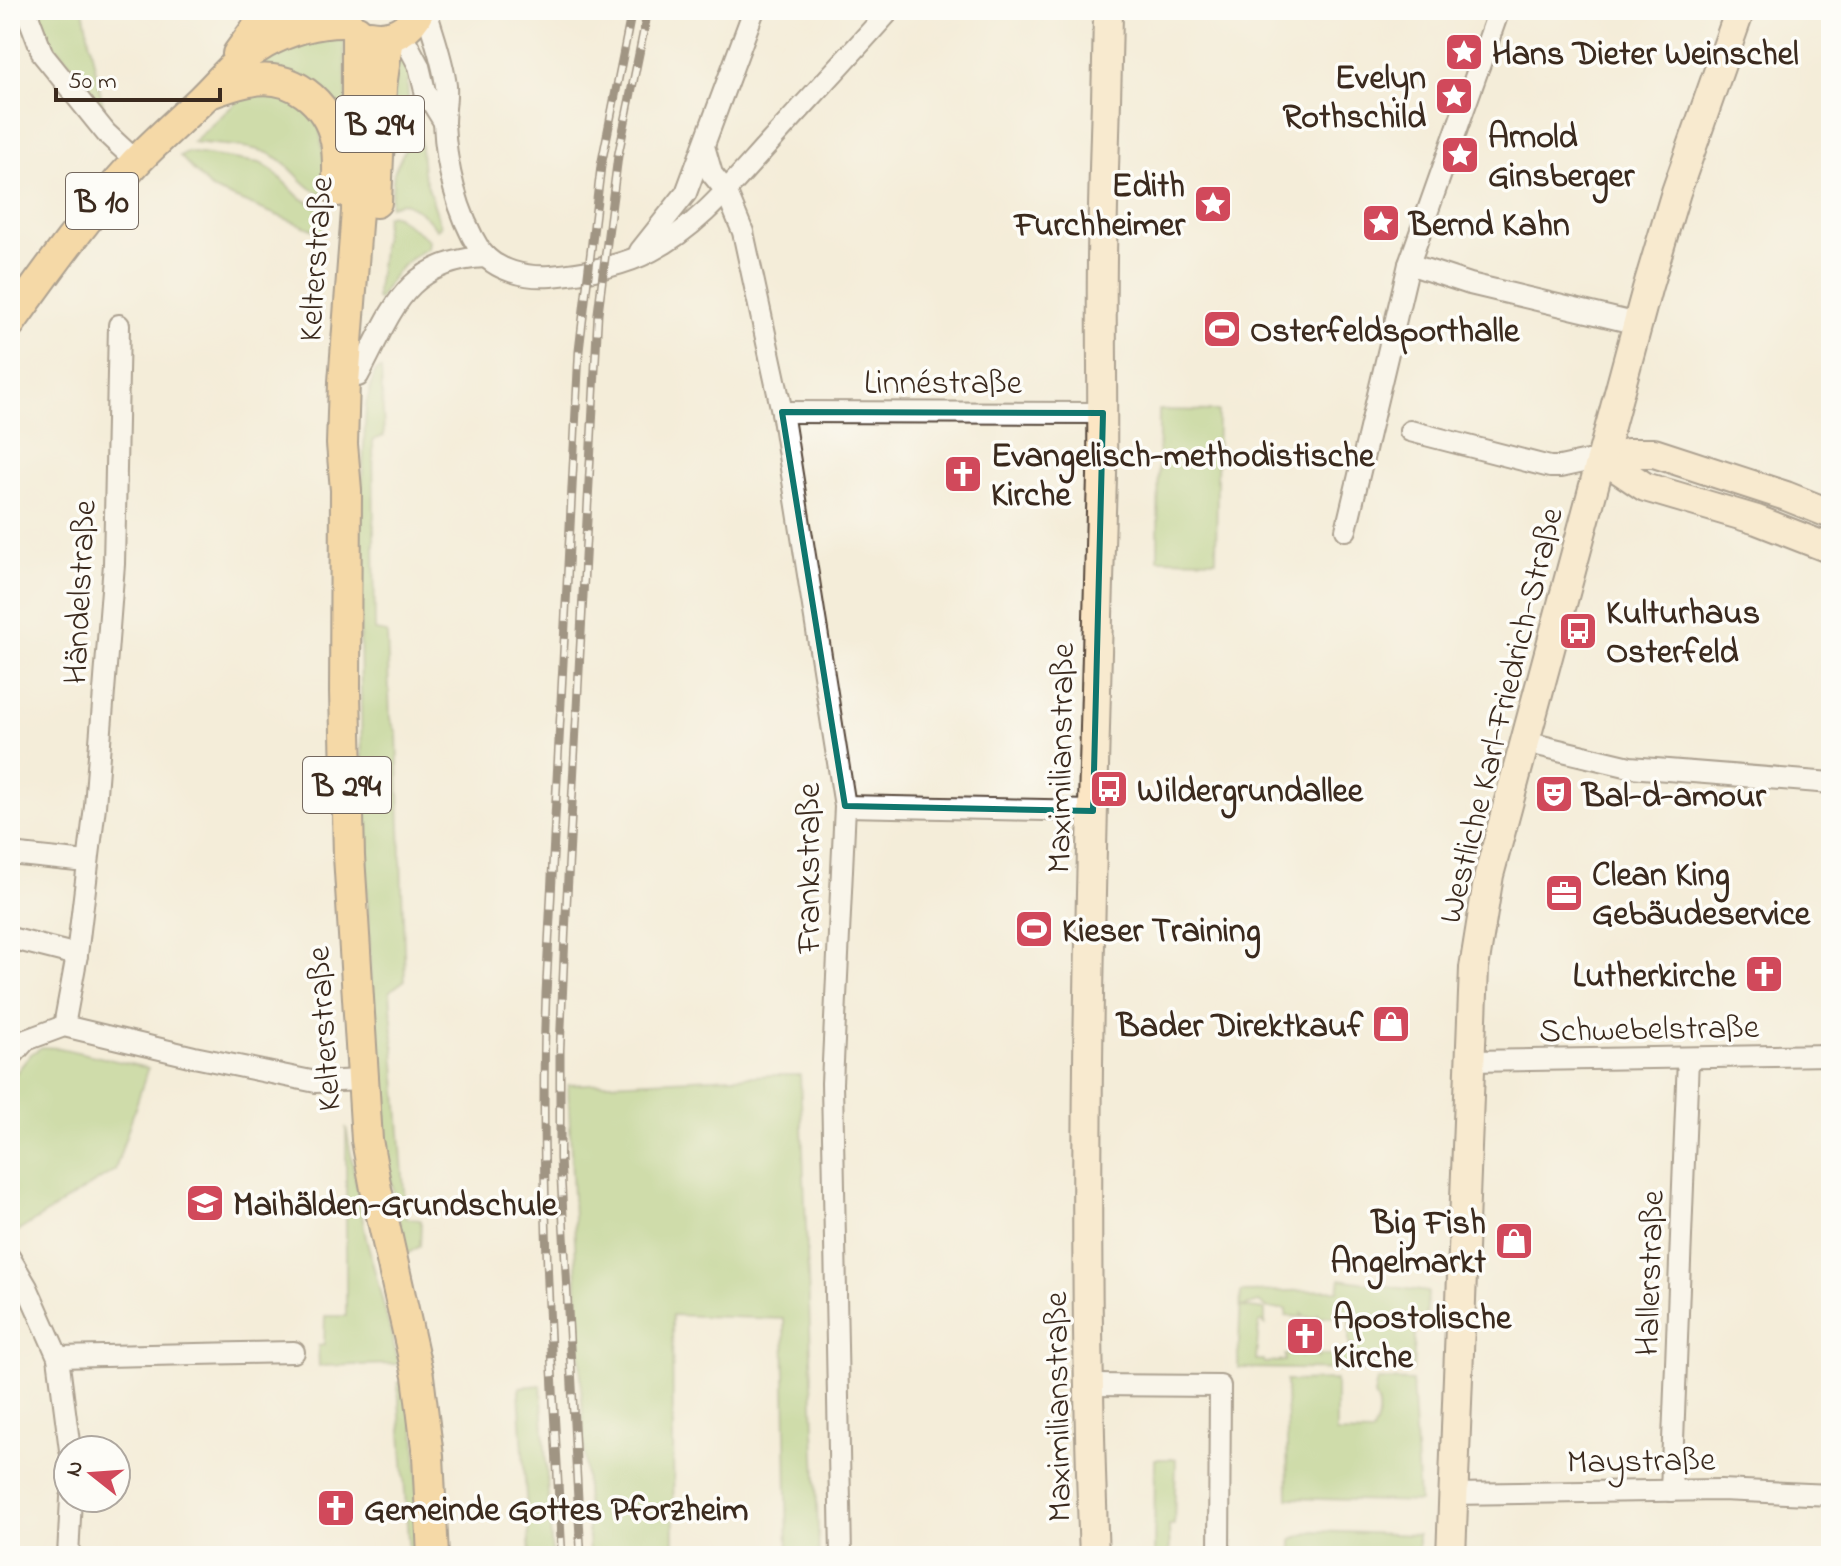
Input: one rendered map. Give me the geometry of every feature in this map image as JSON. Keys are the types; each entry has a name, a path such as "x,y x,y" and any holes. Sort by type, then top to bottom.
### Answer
{"main road":[{"name":"B 10","path":"10,323 82,226 137,162 209,93 270,10"},
{"name":"B 10","path":"231,66 264,43 296,10"},
{"name":"Maximilianstraße","path":"1094,1556 1088,1147 1108,10"},
{"name":"Westliche Karl-Friedrich-Straße","path":"1451,1556 1474,968 1489,875 1676,192 1740,10"},
{"name":"B 10","path":"264,43 301,27 348,21"},
{"path":"348,21 377,37 403,26"},
{"name":"Kelterstraße","path":"348,21 357,211 351,379"},
{"name":"Kelterstraße","path":"403,26 381,87 376,212 342,444 346,490 347,810 367,1140 418,1376 428,1456 433,1556"},
{"path":"209,93 251,80 269,79 289,84 306,92 317,102 332,128 336,144 338,281 351,379"},
{"path":"1602,458 1628,453 1654,453 1831,514"},
{"path":"1602,458 1645,487 1757,520 1831,549"}],"street":[{"path":"26,10 43,55 106,133 137,162"},
{"path":"426,10 446,88 444,122 449,165 467,227 486,257 505,269 543,277 576,273 635,257 652,250 697,220 890,10"},
{"path":"635,257 686,193 754,10"},
{"path":"1346,530 1409,264 1499,10"},
{"path":"403,26 425,91 444,122"},
{"name":"Frankstraße","path":"704,146 712,174 726,191 743,232 782,412 845,806 832,1083 841,1556"},
{"name":"Kelterstraße","path":"351,379 413,282 445,264 486,257"},
{"path":"1409,264 1470,284 1638,324"},
{"name":"Händelstraße","path":"64,1026 77,955 95,806 114,564 119,325"},
{"name":"Linnéstraße","path":"782,412 1103,413"},
{"path":"1410,431 1550,467 1602,458"},
{"path":"1525,742 1630,767 1831,783"},
{"path":"845,806 1093,811"},
{"path":"10,854 87,862"},
{"path":"10,938 77,955"},
{"path":"10,1058 26,1040 64,1026 316,1082 362,1080"},
{"name":"Schwebelstraße","path":"1469,1061 1831,1055"},
{"name":"Hallerstraße","path":"1671,1491 1688,1058"},
{"path":"10,1258 27,1287 58,1357 68,1434"},
{"path":"58,1357 294,1352"},
{"path":"1090,1385 1220,1386 1219,1556"},
{"name":"Maystraße","path":"1452,1494 1671,1491 1831,1495"},
{"path":"68,1556 70,1514"}],"highlighted area":[{"path":"782,412 1103,413 1093,811 845,806"}],"green space":[{"path":"32,10 83,10 103,105 100,106 79,74 49,40"},
{"path":"334,29 344,40 348,133 263,63 263,57"},
{"path":"397,50 408,62 413,80 407,82 410,121 388,160"},
{"path":"254,86 300,100 319,123 329,195 313,189 282,161 266,152 193,142"},
{"path":"419,125 423,172 441,226 437,229 420,211 403,202 390,206 394,172"},
{"path":"187,152 260,163 273,171 299,197 323,210 324,234 211,189 180,156"},
{"path":"390,214 429,240 428,248 399,270 379,300 376,299 386,216"},
{"path":"381,369 384,436 373,440 375,631 387,633 390,719 397,733 405,980 390,991 406,1218 421,1220 420,1246 407,1254 377,1116 362,777 359,545 366,405 375,372"},
{"path":"1159,410 1218,411 1216,560 1158,559"},
{"path":"42,1047 60,1048 148,1068 115,1170 12,1235 10,1080 31,1054"},
{"path":"800,1075 819,1556 788,1556 784,1319 672,1315 674,1556 589,1556 568,1085"},
{"path":"346,1127 366,1238 399,1364 319,1366 318,1346 324,1345 325,1316 346,1316"},
{"path":"1340,1279 1428,1292 1426,1321 1416,1320 1413,1371 1238,1368 1241,1292 1338,1290","holes":["1259,1302 1268,1309 1286,1309 1286,1316 1350,1316 1349,1345 1353,1346 1349,1348 1350,1356 1332,1358 1332,1355 1319,1355 1318,1358 1316,1355 1285,1355 1285,1361 1264,1363 1264,1360 1256,1360 1259,1324 1262,1321 1265,1324 1265,1310 1242,1307"]},
{"path":"1336,1380 1336,1433 1372,1434 1378,1414 1374,1395 1377,1380 1412,1381 1419,1502 1288,1498 1286,1381"},
{"path":"407,1382 416,1439 420,1556 409,1556 398,1383"},
{"path":"541,1385 552,1556 530,1556 519,1391 520,1387"},
{"path":"1155,1459 1176,1459 1174,1525 1169,1525 1170,1556 1154,1556"},
{"path":"1314,1531 1418,1535 1418,1556 1292,1556 1292,1539"}],"railway":[{"path":"562,1556 545,1204 546,994 579,351 601,166 632,10"},
{"path":"581,1556 560,1159 560,1050 565,934 598,313 618,156 648,10"}],"place":[{"name":"Hans Dieter Weinschel","path":"1464,52"},
{"name":"Evelyn Rothschild","path":"1454,96"},
{"name":"Arnold Ginsberger","path":"1460,155"},
{"name":"Edith Furchheimer","path":"1213,204"},
{"name":"Bernd Kahn","path":"1381,223"},
{"name":"Osterfeldsporthalle","path":"1222,329"},
{"name":"Evangelisch-methodistische Kirche","path":"963,474"},
{"name":"Kulturhaus Osterfeld","path":"1578,631"},
{"name":"Wildergrundallee","path":"1109,789"},
{"name":"Bal-d-amour","path":"1554,794"},
{"name":"Clean King Gebäudeservice","path":"1564,893"},
{"name":"Kieser Training","path":"1034,929"},
{"name":"Lutherkirche","path":"1764,974"},
{"name":"Bader Direktkauf","path":"1391,1024"},
{"name":"Maihälden-Grundschule","path":"205,1203"},
{"name":"Big Fish Angelmarkt","path":"1514,1241"},
{"name":"Apostolische Kirche","path":"1305,1336"},
{"name":"Gemeinde Gottes Pforzheim","path":"336,1508"}]}
